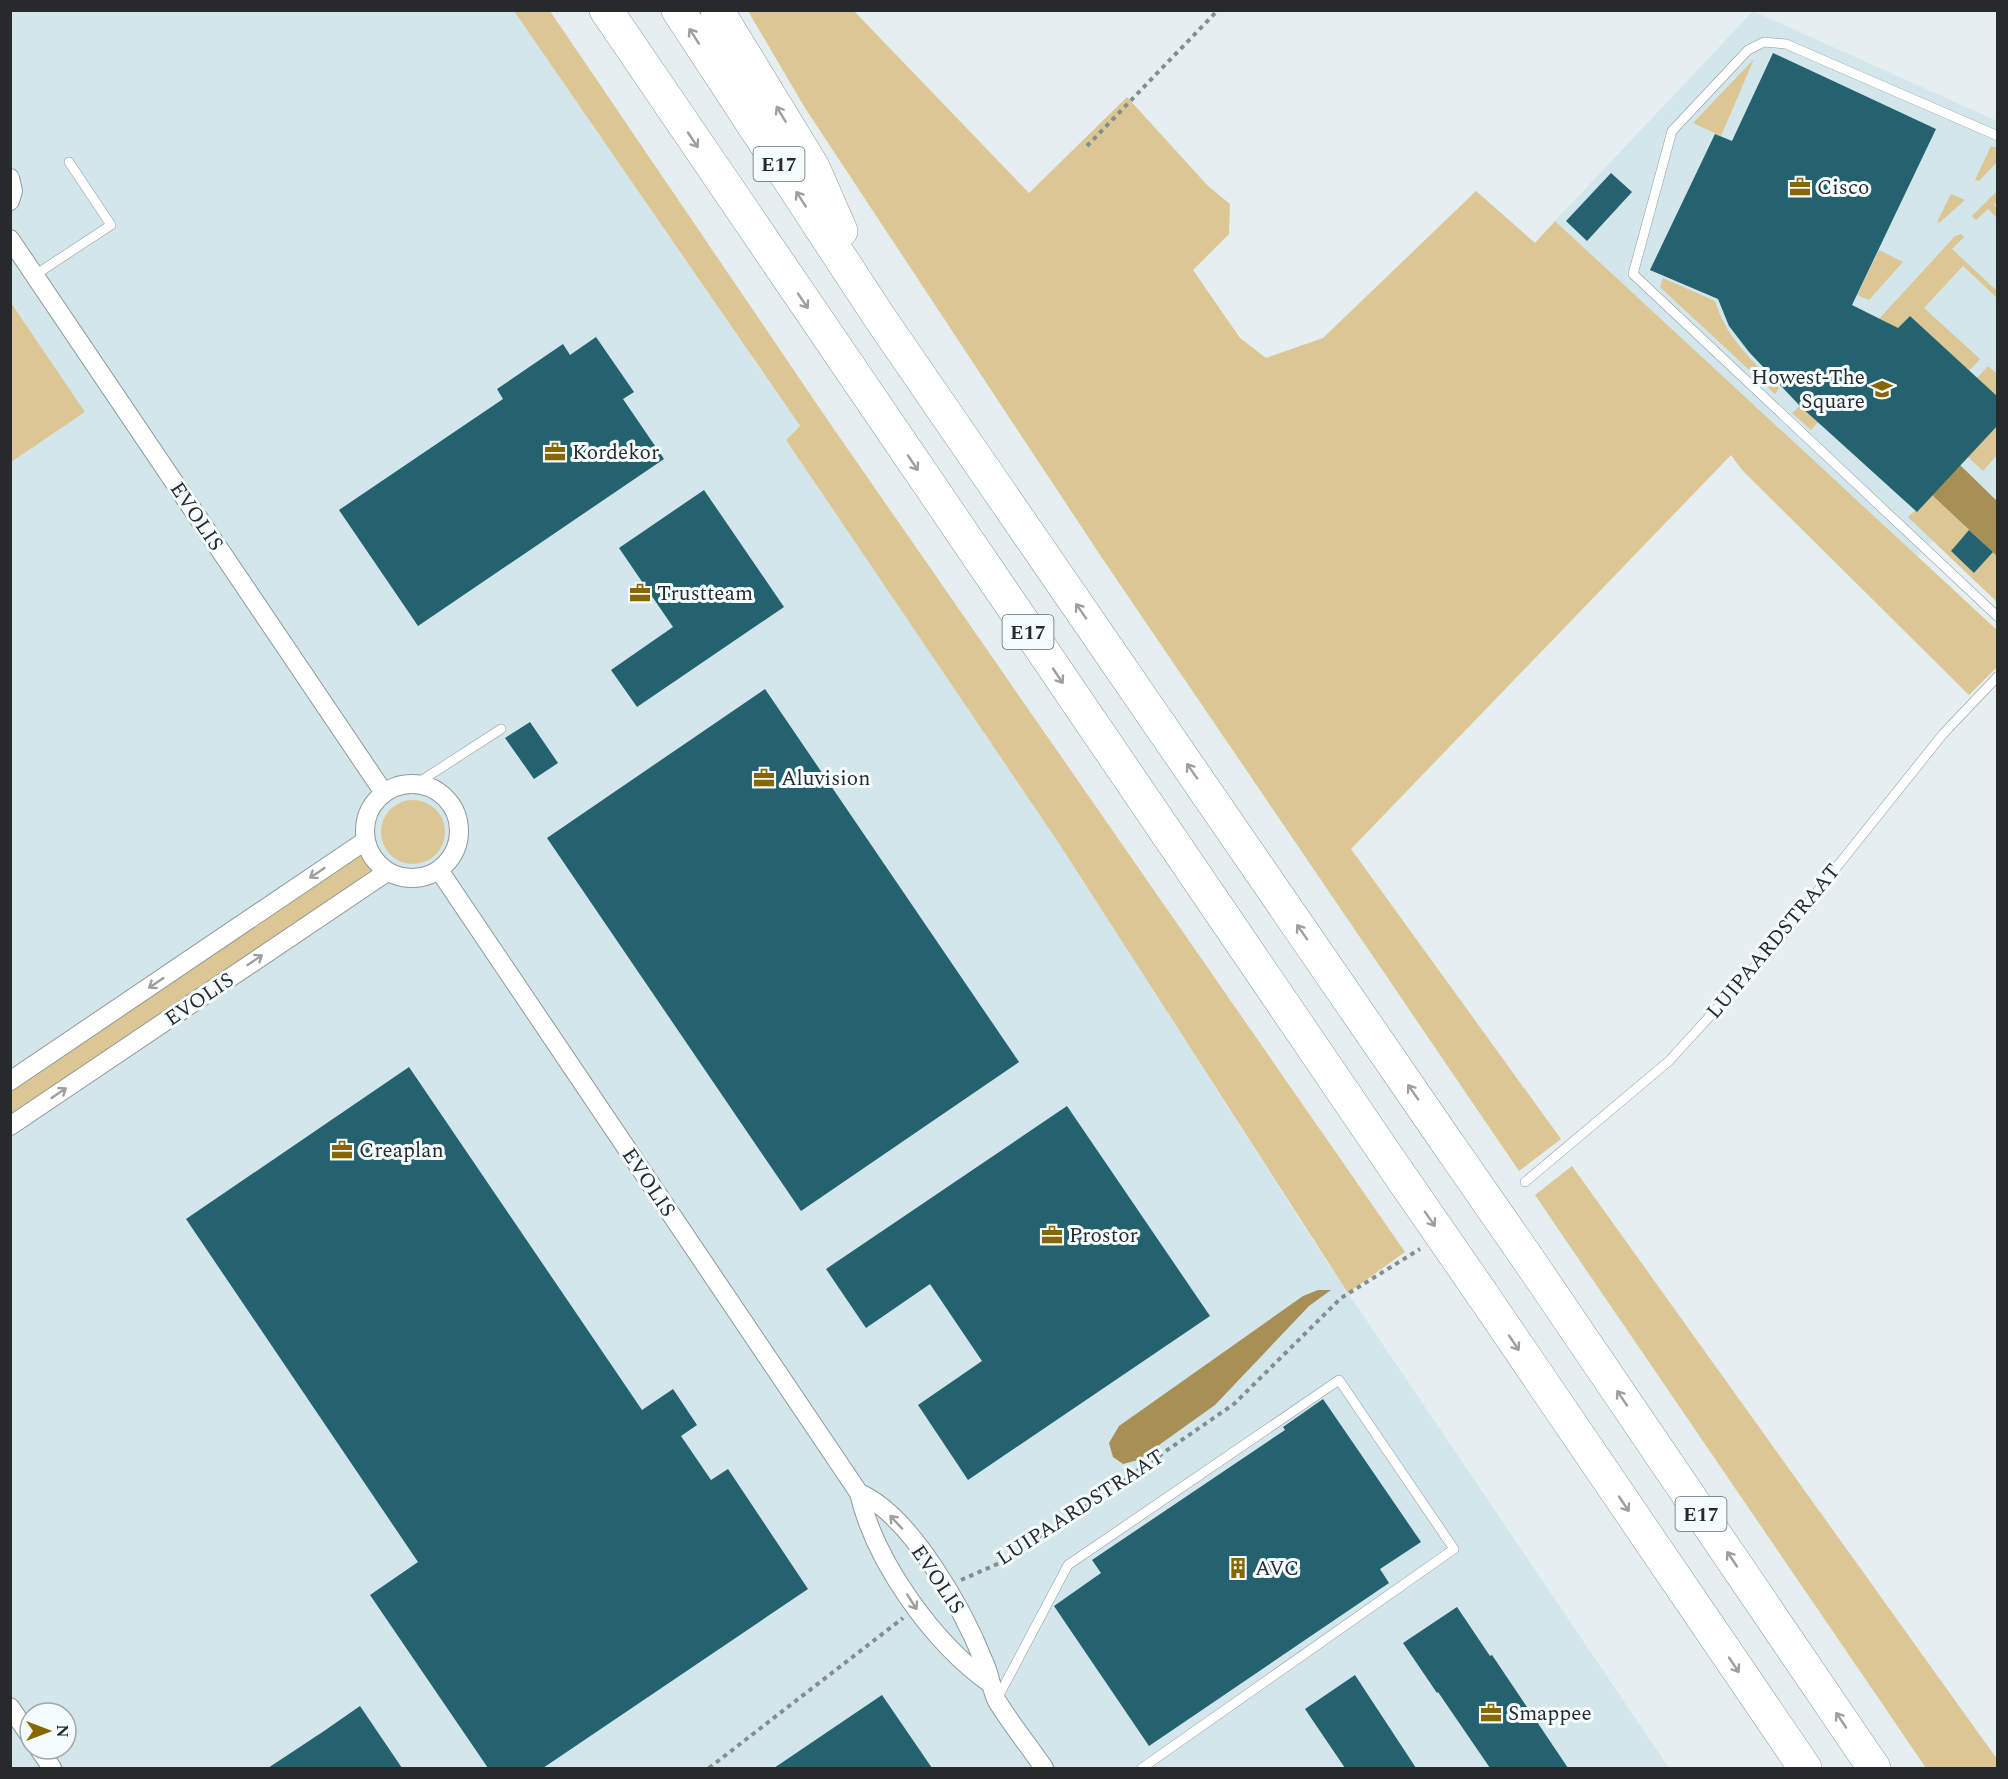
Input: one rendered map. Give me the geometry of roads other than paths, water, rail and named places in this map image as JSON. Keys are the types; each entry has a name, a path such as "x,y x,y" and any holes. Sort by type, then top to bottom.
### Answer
{"highway":[{"path":"594,10 660,92"},
{"name":"E17","path":"606,10 1805,1768"},
{"name":"E17","path":"678,10 880,318 1528,1259 1874,1768"},
{"path":"717,10 813,167 880,318"}],"street":[{"path":"10,178 13,191 10,201"},
{"name":"EVOLIS","path":"10,238 384,794"},
{"path":"416,784 428,786 448,800 458,823 457,847 451,858 439,870 421,878 408,879 387,872 374,860 366,841 366,821 370,808 384,794 402,785 416,784"},
{"name":"EVOLIS","path":"10,1081 366,841"},
{"name":"EVOLIS","path":"439,870 859,1493 863,1510 891,1570 916,1608 994,1692 1044,1768"},
{"name":"EVOLIS","path":"10,1126 387,872"},
{"name":"EVOLIS","path":"859,1493 875,1500 922,1551 947,1587 985,1664 994,1692"}],"lane":[{"path":"1998,136 1786,44 1764,42 1748,50 1672,131 1633,274 1998,617"},
{"path":"35,275 111,225 69,162"},
{"name":"LUIPAARDSTRAAT","path":"1525,1182 1669,1061 1772,948 1943,734 1998,676"},
{"path":"416,784 501,729"},
{"path":"994,1692 1068,1565 1339,1380 1454,1549 1142,1768"}],"place":[{"name":"Cisco","path":"1800,187"},
{"name":"Howest-The Square","path":"1882,389"},
{"name":"Kordekor","path":"555,452"},
{"name":"Trustteam","path":"640,593"},
{"name":"Aluvision","path":"764,778"},
{"name":"Creaplan","path":"342,1150"},
{"name":"Prostor","path":"1052,1235"},
{"name":"AVC","path":"1238,1568"},
{"name":"Smappee","path":"1491,1713"}]}
